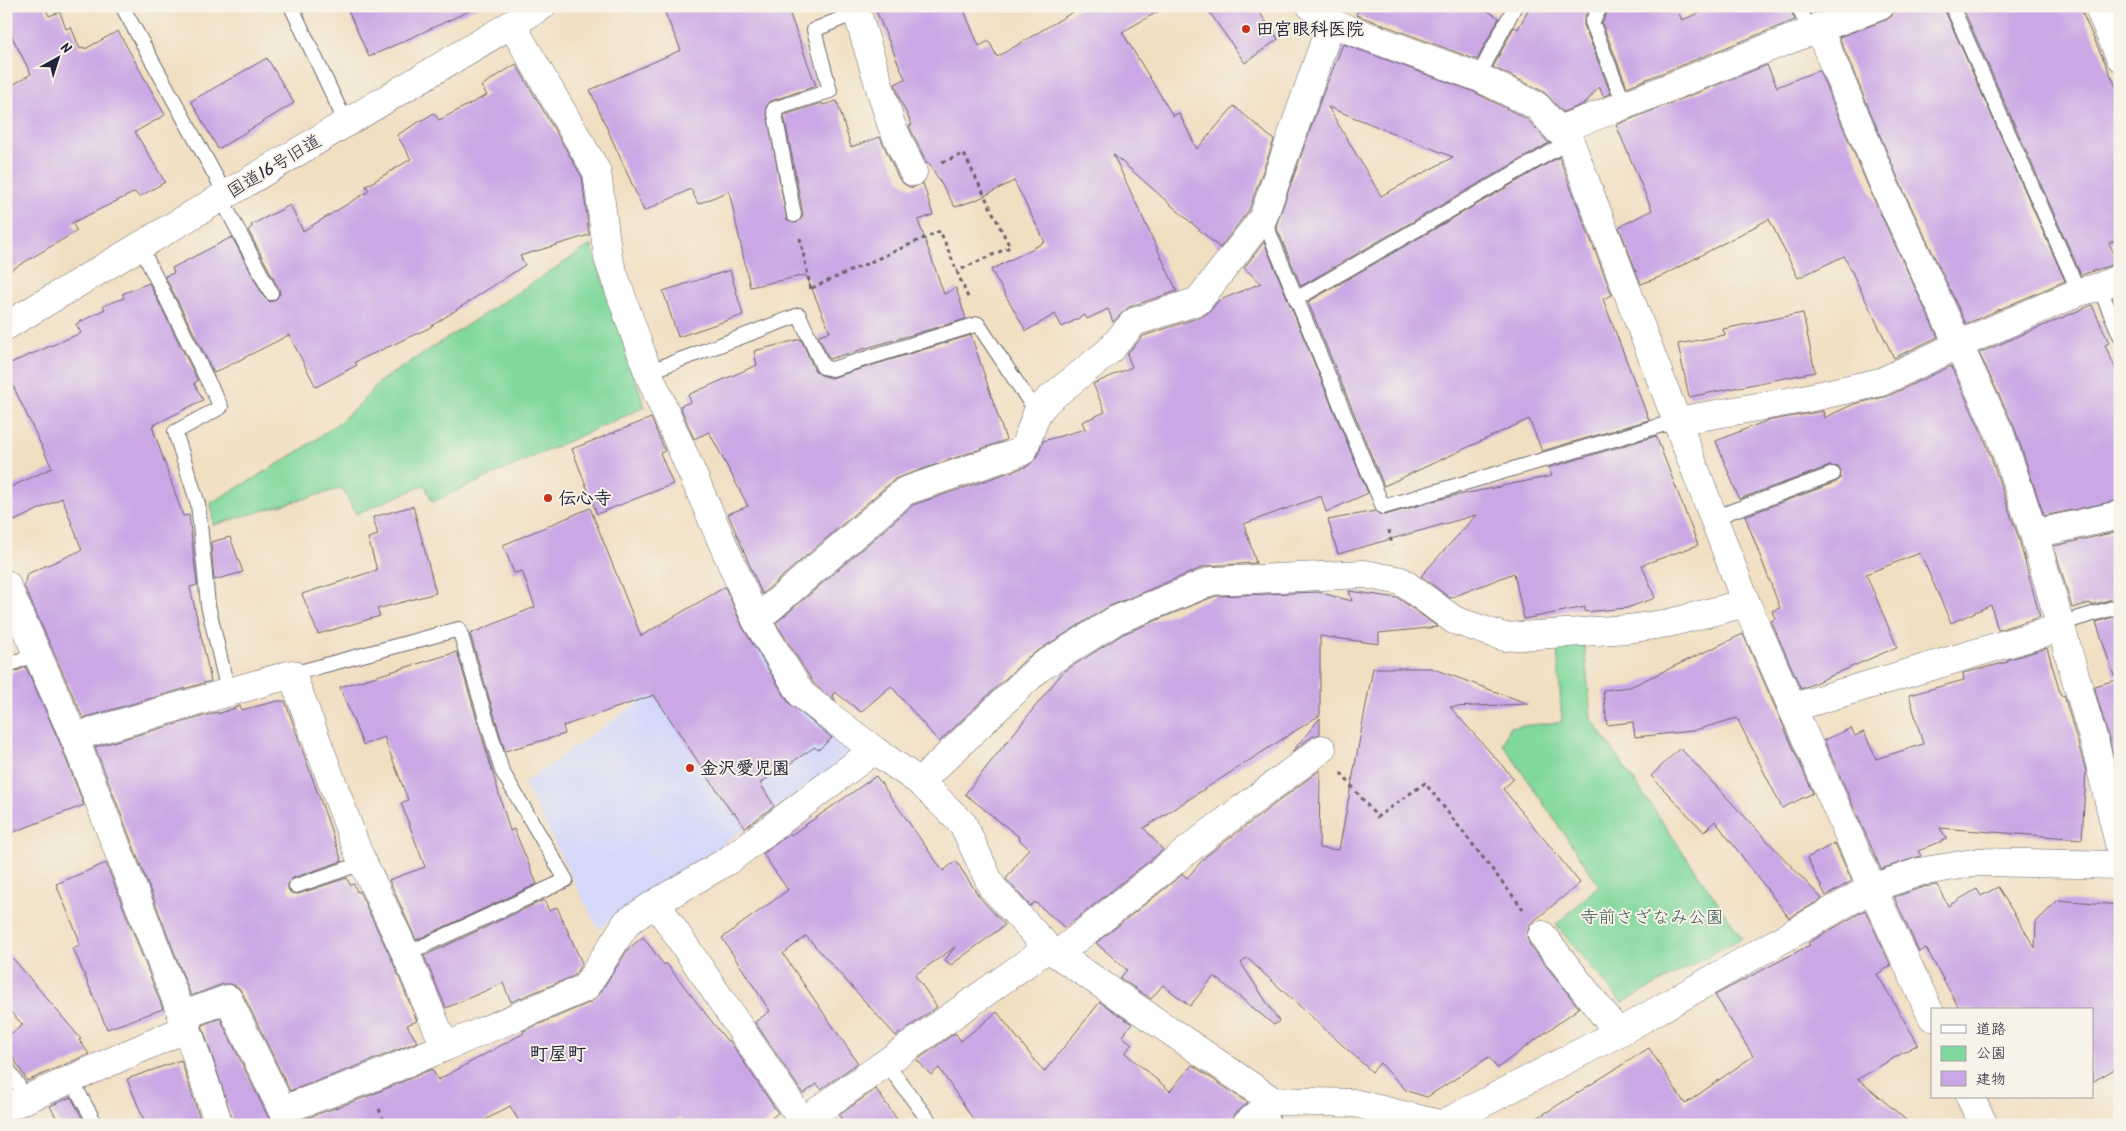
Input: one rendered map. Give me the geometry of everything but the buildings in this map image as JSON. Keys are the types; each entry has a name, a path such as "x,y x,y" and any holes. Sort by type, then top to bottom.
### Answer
{"street":[{"name":"国道16号旧道","path":"6,326 542,6"},
{"path":"1564,135 1809,21 1880,6"},
{"path":"856,9 891,124 913,172"},
{"path":"756,620 905,491 1023,451 1036,414 1048,400 1108,352 1134,322 1198,301 1263,218 1321,15 1478,77 1537,106 1564,135 1746,603 1791,708 1931,1016"},
{"path":"2107,15 2120,57"},
{"path":"1809,21 2000,434 2034,534 2096,748 2120,848"},
{"path":"512,25 597,172 608,258 648,372 756,620 802,695 874,750 920,782 963,824 992,887 1054,950 1265,1115 1354,1103 1444,1124 1618,1033 1872,888 1919,872 1979,862 2120,865"},
{"path":"1676,421 1803,400 1881,382 1958,345 2099,286"},
{"path":"2034,534 2120,515"},
{"path":"920,782 1039,668 1116,620 1212,581 1365,574 1401,581 1454,620 1504,637 1628,629 1669,623 1746,603"},
{"path":"6,584 74,737 184,1022 219,1125"},
{"path":"1791,708 2060,626"},
{"path":"74,737 292,674 363,863 406,954 444,1047"},
{"path":"656,903 800,1123 1054,950 1322,749"},
{"path":"17,1103 71,1079 228,999 282,1110 366,1080 585,988 627,922 728,860 874,750"},
{"path":"1542,935 1618,1033"}],"lane":[{"path":"122,6 223,196 271,293"},
{"path":"291,6 346,124"},
{"path":"1478,77 1514,6"},
{"path":"1601,6 1592,22 1624,106"},
{"path":"1952,6 2099,286 2120,335"},
{"path":"794,216 774,109 830,91 814,30 856,9"},
{"path":"1296,299 1564,135"},
{"path":"1263,218 1383,507 1676,421"},
{"path":"140,246 221,407 175,432 198,504 208,604 228,692"},
{"path":"648,372 799,315 823,367 832,369 978,324 1036,414"},
{"path":"1713,518 1833,474"},
{"path":"2060,626 2120,606"},
{"path":"292,674 459,629 502,771 566,880 406,954"},
{"path":"6,666 36,654"},
{"path":"296,886 363,863"},
{"path":"886,1063 932,1125"},
{"path":"6,1066 17,1103"},
{"path":"71,1079 96,1125"}],"path":[{"path":"913,172 964,154 1010,247 957,271"},
{"path":"794,216 812,288 799,315"},
{"path":"812,288 940,231 978,324"},
{"path":"1322,749 1377,817 1425,783 1542,935"}],"shaded area":[{"name":"金沢愛児園","path":"747,625 856,753 598,929 524,783"}],"green space":[{"path":"591,245 645,407 432,502 425,485 356,514 342,488 213,525 211,503 301,450 344,418 363,401 379,382"},
{"name":"寺前さざなみ公園","path":"1584,642 1591,718 1742,938 1622,1003 1556,925 1599,885 1503,744 1509,727 1562,722 1557,645"}],"place":[{"name":"田宮眼科医院","path":"1246,29"},
{"name":"伝心寺","path":"548,498"},
{"name":"金沢愛児園","path":"690,768"}],"district":[{"name":"町屋町","path":"558,1053"}]}
